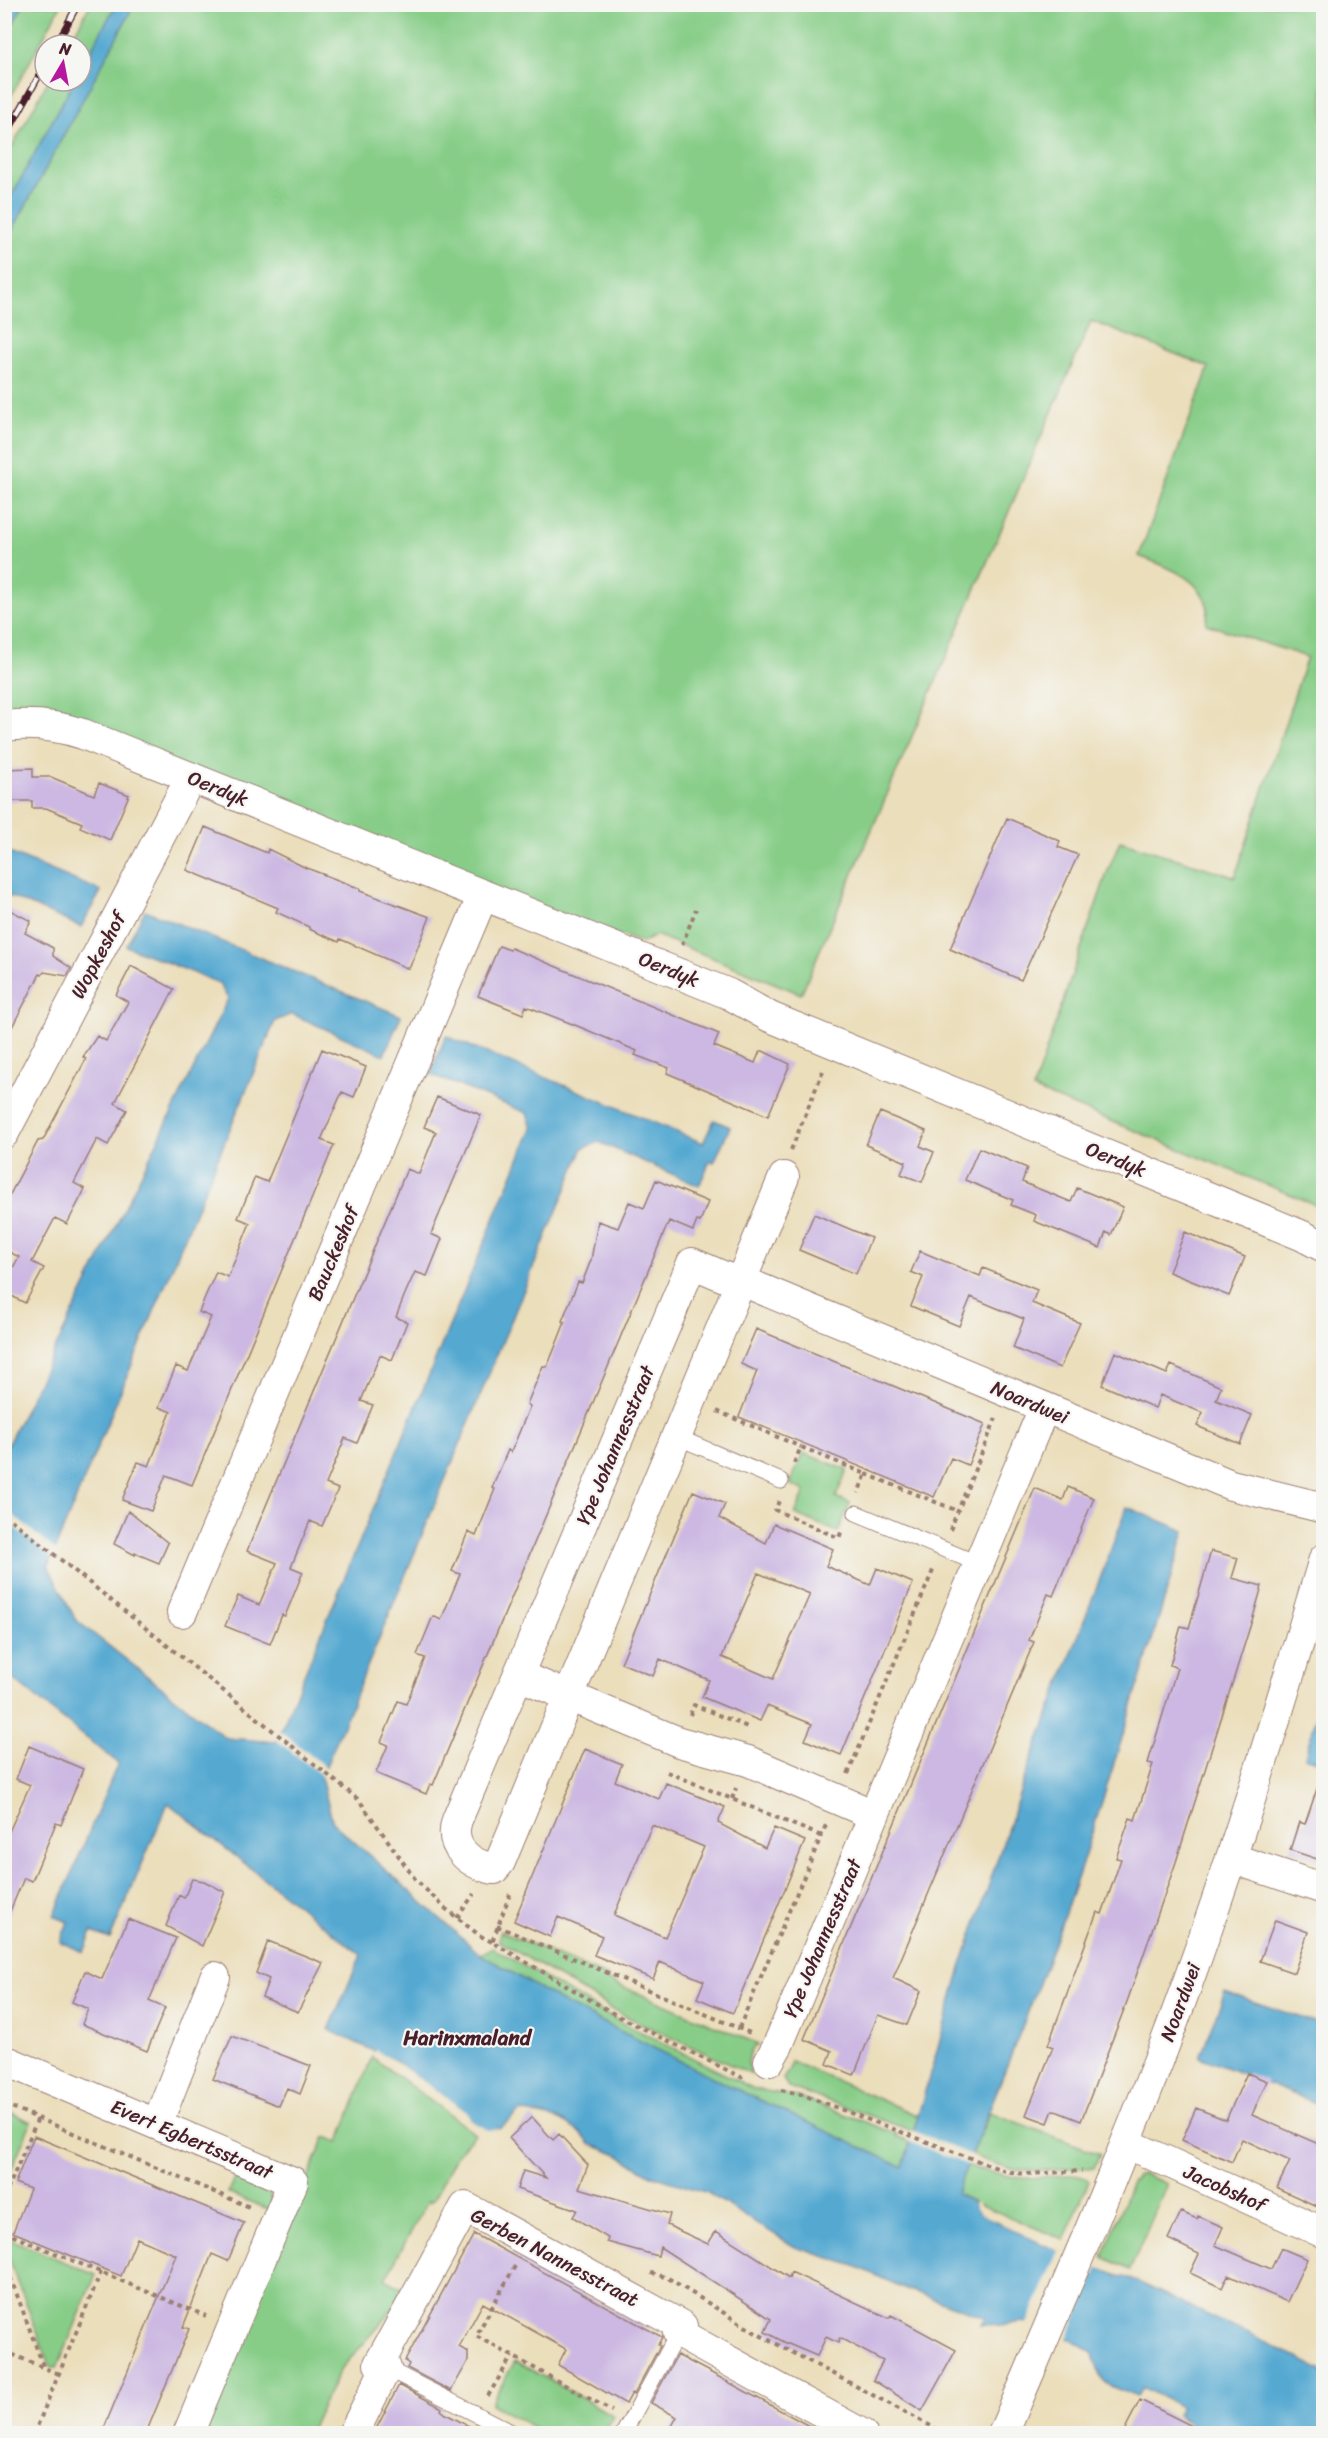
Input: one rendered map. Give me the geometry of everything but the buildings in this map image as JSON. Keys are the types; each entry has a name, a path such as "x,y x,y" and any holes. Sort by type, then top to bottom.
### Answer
{"street":[{"name":"Oerdyk","path":"4,726 66,729 191,777 729,994 770,1017 1303,1236 1323,1247"},
{"name":"Wopkeshof","path":"4,1133 191,777"},
{"name":"Bauckeshof","path":"182,1612 483,895"},
{"name":"Ype Johannesstraat","path":"741,1283 692,1263 454,1829 454,1838 459,1850 471,1860 488,1868 494,1869 500,1862 569,1696 703,1402 741,1283 784,1177"},
{"name":"Noardwei","path":"741,1283 1231,1485 1323,1508"},
{"name":"Ype Johannesstraat","path":"766,2069 1044,1408"},
{"name":"Noardwei","path":"1003,2433 1111,2182 1178,2008 1232,1858 1323,1558"},
{"path":"518,1675 679,1742 748,1761 874,1815"},
{"path":"1232,1858 1323,1889"},
{"path":"157,2124 215,1977"},
{"name":"Evert Egbertsstraat","path":"4,2060 293,2182 188,2433"},
{"name":"Jacobshof","path":"1126,2143 1323,2233"},
{"name":"Gerben Nannesstraat","path":"353,2433 386,2368 379,2364 465,2207 682,2326 678,2333 862,2433"}],"lane":[{"path":"686,1441 783,1482"},
{"path":"853,1512 979,1564"},
{"path":"625,2429 678,2333"},
{"path":"386,2368 515,2433"}],"path":[{"path":"672,971 696,909"},
{"path":"784,1177 783,1169 835,1043"},
{"path":"686,1441 703,1402 801,1447 957,1512"},
{"path":"740,2028 998,1414"},
{"path":"801,1447 783,1482 775,1510 839,1538 853,1512 866,1474"},
{"path":"4,1514 359,1800 415,1879 446,1909 479,1935 616,2015 766,2069"},
{"path":"492,1942 510,1893"},
{"path":"497,1926 740,2028 766,2069 787,2090 1005,2171 1025,2174 1084,2171 1111,2182"},
{"path":"4,2104 255,2208"},
{"path":"4,2198 38,2118"},
{"path":"4,2232 232,2326"},
{"path":"529,2242 476,2336 620,2415 625,2429"},
{"path":"4,2260 44,2368"},
{"path":"34,2433 101,2272"},
{"path":"646,2272 668,2278 756,2333 946,2433"},
{"path":"4,2351 59,2374"}],"green space":[{"path":"23,5 61,5 46,33 33,33 33,56 5,107 5,39"},
{"path":"90,5 116,5 93,46 93,33 75,33"},
{"path":"134,5 1323,5 1323,1208 1033,1089 1120,841 1235,877 1307,657 1206,624 1208,607 1197,587 1179,573 1139,556 1209,367 1091,321 801,994 656,935 642,943 5,714 5,244 87,93 93,93 93,81"},
{"path":"41,93 67,93 5,208 5,160"},
{"path":"803,1453 847,1470 836,1497 850,1503 838,1532 795,1514 805,1491 790,1484"},
{"path":"500,1931 608,1977 607,1980 758,2044 749,2058 752,2075 619,2013 499,1941"},
{"path":"493,1948 613,2018 754,2089 799,2097 897,2134 896,2136 910,2142 903,2167 734,2088 566,2004 480,1954"},
{"path":"372,2057 475,2134 457,2154 434,2199 428,2201 385,2279 404,2289 388,2316 341,2369 308,2433 200,2434 325,2137 339,2142"},
{"path":"791,2061 918,2116 913,2131 788,2087 783,2079 789,2070"},
{"path":"5,2110 31,2122 5,2185"},
{"path":"990,2112 1100,2154 1094,2168 1019,2169 998,2165 972,2155"},
{"path":"967,2165 1002,2175 1031,2178 1068,2175 1084,2177 1089,2181 1064,2240 955,2194"},
{"path":"237,2172 257,2181 267,2189 271,2202 270,2210 228,2193"},
{"path":"1143,2174 1167,2184 1130,2270 1103,2257 1132,2182 1138,2175"},
{"path":"5,2237 96,2275 57,2368 50,2366 5,2248"},
{"path":"515,2361 614,2416 604,2433 544,2433 491,2404"}],"water":[{"path":"9,5 23,5 5,39 5,13"},
{"path":"116,5 134,5 93,81 93,46"},
{"path":"67,93 87,93 5,244 5,208"},
{"path":"5,851 101,891 81,927 5,894"},
{"path":"145,910 401,1016 384,1055 292,1014 275,1021 48,1566 76,1620 226,1738 276,1742 532,1128 527,1113 430,1074 446,1036 703,1143 714,1120 730,1127 714,1162 710,1161 699,1186 599,1142 583,1148 321,1778 333,1823 480,1954 566,2004 734,2088 903,2167 961,1968 1026,1774 1127,1507 1185,1531 1121,1743 1066,1911 956,2194 974,2203 975,2208 981,2214 1034,2240 1118,2276 1130,2278 1323,2370 1323,2433 1205,2433 1177,2415 1181,2407 1142,2387 1137,2397 1106,2383 1098,2372 1093,2353 1073,2340 1025,2322 999,2325 981,2324 985,2317 904,2288 855,2266 795,2247 708,2193 653,2176 618,2155 590,2144 580,2132 558,2119 520,2111 499,2129 487,2131 472,2121 466,2112 395,2061 329,2030 361,1955 168,1803 110,1939 92,1932 84,1952 60,1942 68,1922 54,1916 118,1763 5,1673 4,1452 228,999 219,983 126,946"},
{"path":"1323,1694 1324,1763 1305,1757"},
{"path":"1225,1992 1323,2025 1323,2106 1200,2057"}],"pier":[{"path":"5,1509 57,1551 54,1559 5,1520"},
{"path":"278,1729 328,1769 325,1778 274,1738"},
{"path":"375,2050 395,2061 467,2112 472,2121 487,2130 499,2129 498,2132 485,2133 471,2123 464,2114 374,2053"},
{"path":"911,2130 974,2156 970,2166 907,2141"},
{"path":"977,2202 983,2212 1119,2273 1128,2274 1127,2277 1098,2268 1066,2341 1026,2326 1059,2251 981,2214 975,2208 974,2203"}],"railway":[{"path":"62,33 78,4"},
{"path":"4,139 33,87"}],"district":[{"name":"Harinxmaland","path":"467,2038"}]}
